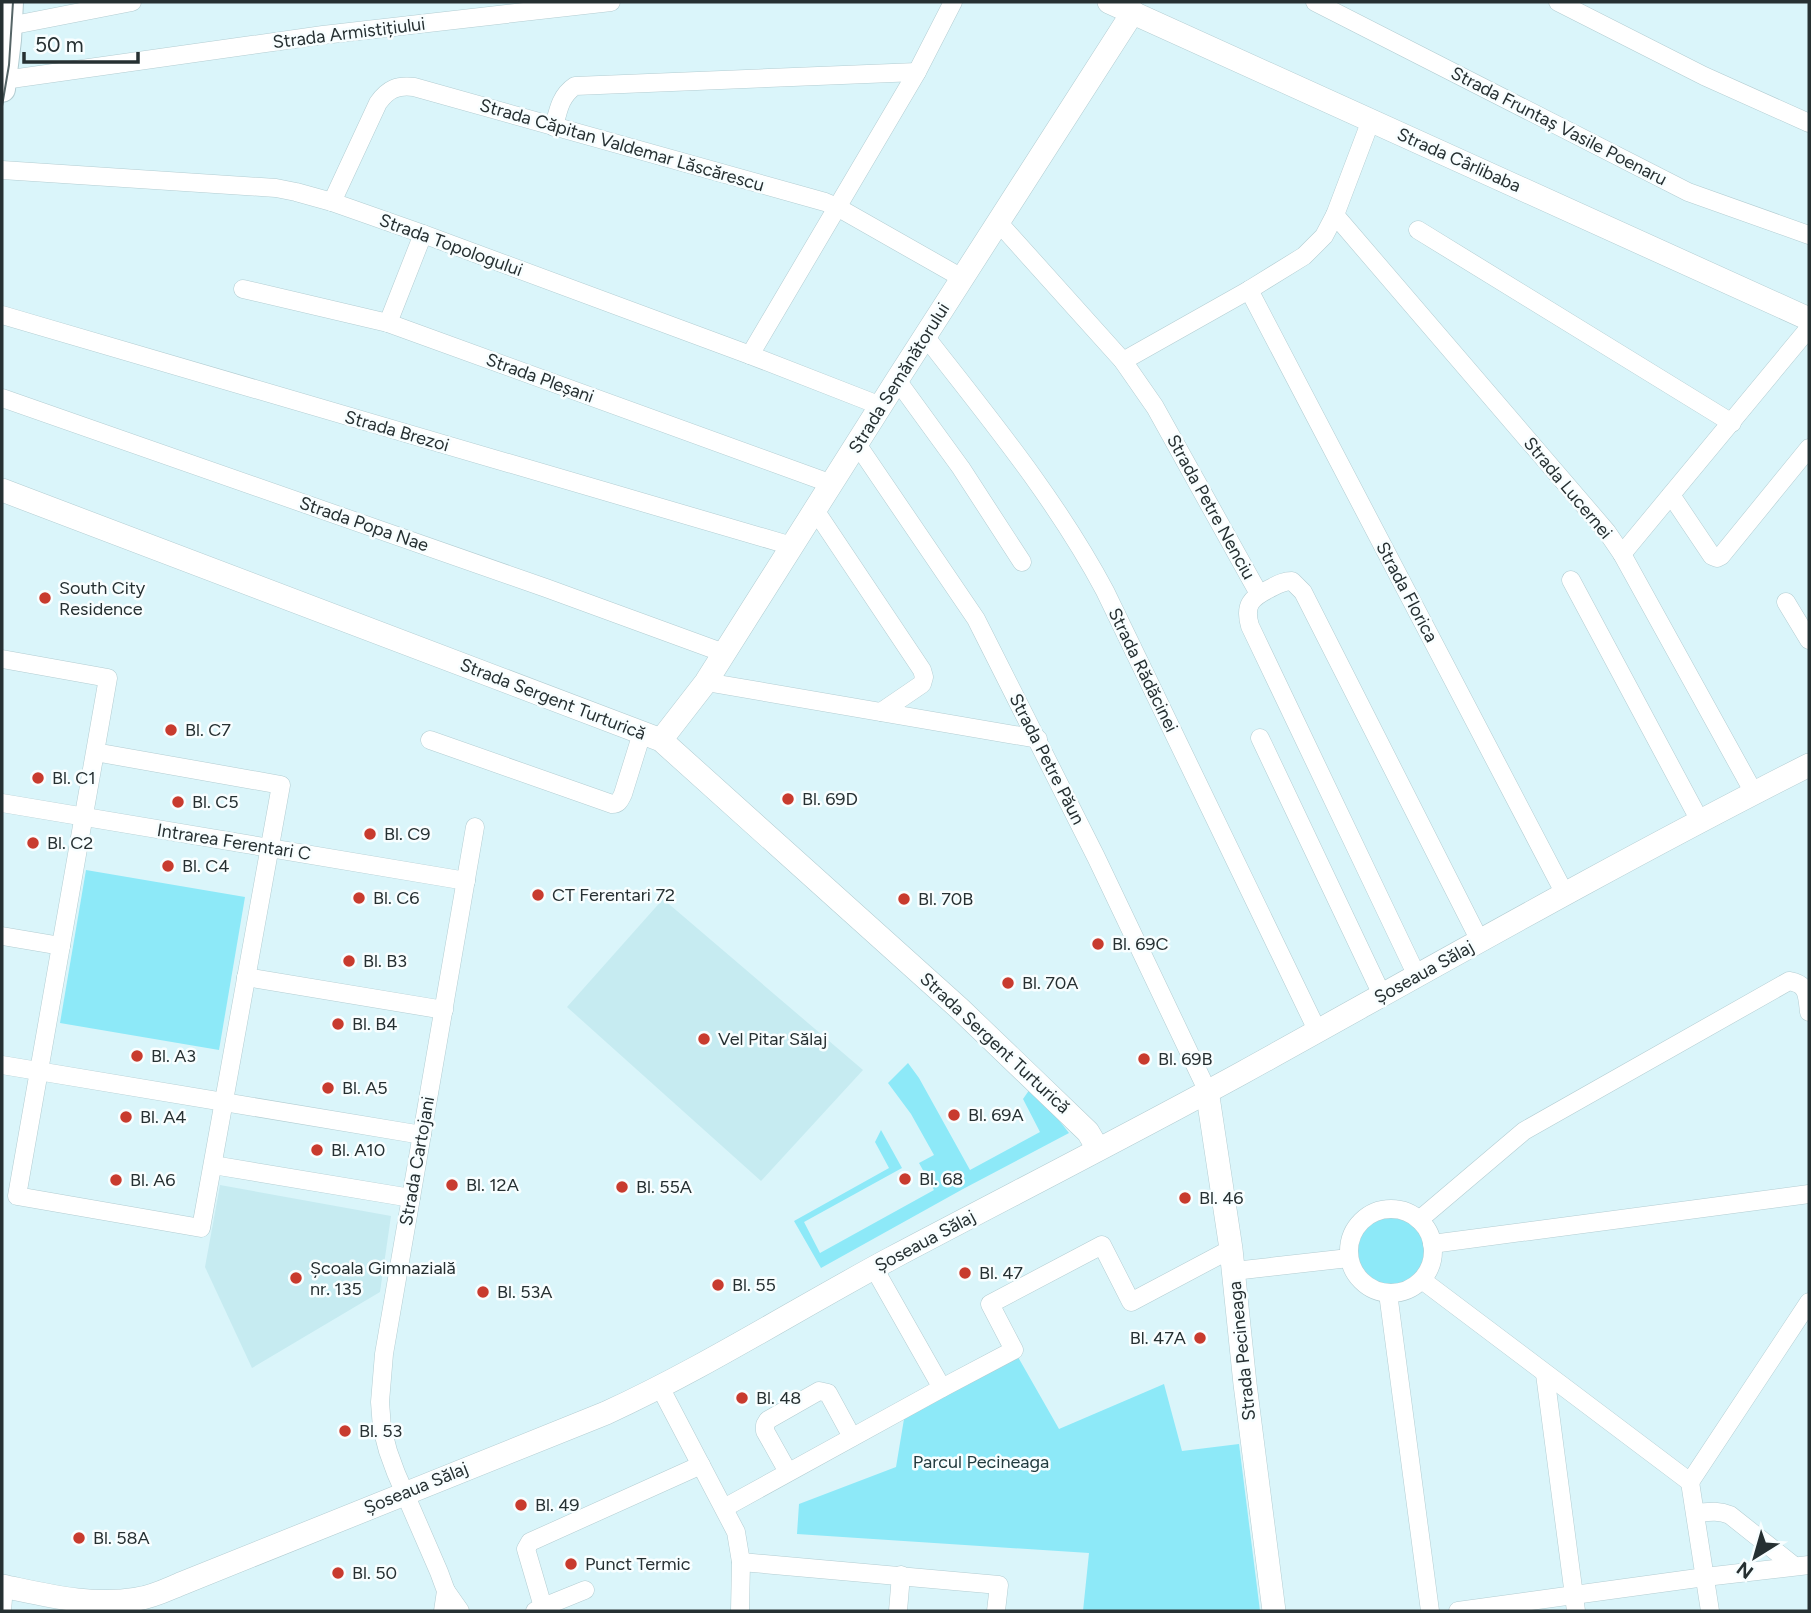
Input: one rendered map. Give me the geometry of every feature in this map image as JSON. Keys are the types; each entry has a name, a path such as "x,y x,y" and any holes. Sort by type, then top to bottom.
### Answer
{"main road":[{"path":"3,84 9,14"}],"street":[{"path":"9,14 132,2"},
{"name":"Strada Armistițiului","path":"3,84 323,35 611,2"},
{"path":"750,355 917,72 953,2"},
{"name":"Strada Cârlibaba","path":"1109,2 1137,7 1371,120 1809,319"},
{"name":"Strada Fruntaș Vasile Poenaru","path":"1315,2 1688,192 1809,235"},
{"path":"1558,2 1703,76 1809,123"},
{"name":"Strada Semănătorului","path":"652,737 705,682 1137,7"},
{"path":"554,127 561,100 575,86 917,72"},
{"name":"Strada Căpitan Valdemar Lăscărescu","path":"332,202 379,103 391,89 414,86 825,202 962,278"},
{"path":"1123,360 1249,290 1304,256 1315,246 1330,227 1371,120"},
{"name":"Strada Topologului","path":"2,170 276,188 296,192 423,234 881,406"},
{"name":"Strada Lucernei","path":"1335,215 1607,532 1622,554 1754,793"},
{"name":"Strada Petre Nenciu","path":"999,223 1123,360 1155,407 1259,594 1248,606 1250,626 1418,976"},
{"path":"1418,230 1732,423"},
{"path":"388,323 423,234"},
{"name":"Strada Pleșani","path":"243,289 388,323 832,484"},
{"name":"Strada Florica","path":"1249,290 1565,894"},
{"name":"Strada Brezoi","path":"2,315 792,546"},
{"path":"1622,554 1809,328"},
{"name":"Strada Rădăcinei","path":"925,336 1019,456 1088,558 1317,1030"},
{"path":"897,380 961,468 1022,562"},
{"name":"Strada Popa Nae","path":"2,397 547,588 724,653"},
{"name":"Strada Petre Păun","path":"856,444 976,619 1038,739 1207,1090"},
{"path":"1671,495 1717,558 1809,448"},
{"name":"Strada Sergent Turturică","path":"2,490 652,737 960,1009 1088,1132 1098,1149"},
{"path":"815,510 922,670 922,684 881,712"},
{"path":"1571,580 1700,821"},
{"path":"1259,594 1283,581 1292,581 1303,592 1480,941"},
{"path":"1786,601 1809,640"},
{"path":"2,659 108,678 83,817 17,1196 201,1228 281,785 95,752"},
{"path":"705,682 1038,739"},
{"path":"430,740 616,804 620,801 652,737"},
{"path":"1260,738 1382,995"},
{"name":"Șoseaua Sălaj","path":"3,1586 71,1600 112,1601 137,1605 173,1587 606,1413 660,1387 874,1268 1418,976 1700,821 1809,765"},
{"name":"Intrarea Ferentari C","path":"2,803 466,881"},
{"name":"Strada Cartojani","path":"460,1611 446,1591 388,1451 382,1428 380,1402 384,1354 475,827"},
{"path":"2,936 61,946"},
{"path":"246,977 444,1010"},
{"path":"1419,1220 1524,1131 1789,981 1803,986 1809,1012"},
{"path":"2,1065 422,1135"},
{"name":"Strada Pecineaga","path":"1207,1090 1232,1260 1274,1611"},
{"path":"213,1165 411,1198"},
{"path":"1432,1244 1809,1194"},
{"path":"1396,1209 1419,1220 1428,1231 1432,1244 1433,1257 1422,1280 1412,1288 1400,1292 1374,1290 1362,1283 1349,1258 1352,1233 1370,1214 1382,1210 1396,1209"},
{"path":"724,1508 1014,1350 990,1304 1102,1245 1131,1302 1232,1260 1349,1258"},
{"path":"874,1268 942,1388"},
{"path":"1422,1280 1690,1482 1710,1611"},
{"path":"1388,1293 1430,1611"},
{"path":"1690,1482 1809,1302"},
{"path":"1545,1374 1575,1603"},
{"path":"660,1387 736,1532 742,1580 740,1611"},
{"path":"788,1472 765,1431 765,1425 768,1420 819,1391 828,1393 852,1437"},
{"path":"585,1590 539,1609 526,1549 530,1542 701,1465"},
{"path":"1696,1513 1722,1511 1801,1565"},
{"path":"741,1562 999,1585 996,1611"},
{"path":"1458,1611 1575,1603 1705,1577 1801,1565"},
{"path":"898,1611 901,1575"},
{"path":"2,1611 3,1586"},
{"path":"443,1611 446,1591"}],"shaded area":[{"path":"663,899 863,1070 761,1181 567,1007"},
{"name":"Școala Gimnazială nr. 135","path":"220,1185 391,1216 380,1292 252,1368 205,1267"}],"green space":[{"path":"86,870 245,897 219,1050 60,1023"},
{"path":"908,1063 970,1170 1040,1132 1023,1099 1032,1086 1069,1133 821,1268 794,1221 889,1168 875,1142 881,1130 902,1168 804,1222 820,1253 934,1190 919,1163 934,1155 911,1114 888,1083"},
{"path":"1391,1213 1405,1216 1418,1224 1426,1237 1429,1251 1426,1265 1418,1278 1405,1286 1391,1289 1377,1286 1364,1278 1356,1265 1353,1251 1356,1237 1364,1224 1377,1216"},
{"name":"Parcul Pecineaga","path":"1014,1350 1059,1429 1164,1384 1182,1451 1239,1444 1260,1611 1083,1611 1089,1553 797,1534 799,1504 896,1467 906,1407"}],"tram line":[{"path":"2,106 9,65 13,2"}],"place":[{"name":"South City Residence","path":"45,598"},
{"name":"Bl. C7","path":"171,730"},
{"name":"Bl. C1","path":"38,778"},
{"name":"Bl. 69D","path":"788,799"},
{"name":"Bl. C5","path":"178,802"},
{"name":"Bl. C9","path":"370,834"},
{"name":"Bl. C2","path":"33,843"},
{"name":"Bl. C4","path":"168,866"},
{"name":"CT Ferentari 72","path":"538,895"},
{"name":"Bl. C6","path":"359,898"},
{"name":"Bl. 70B","path":"904,899"},
{"name":"Bl. 69C","path":"1098,944"},
{"name":"Bl. B3","path":"349,961"},
{"name":"Bl. 70A","path":"1008,983"},
{"name":"Bl. B4","path":"338,1024"},
{"name":"Vel Pitar Sălaj","path":"704,1039"},
{"name":"Bl. A3","path":"137,1056"},
{"name":"Bl. 69B","path":"1144,1059"},
{"name":"Bl. A5","path":"328,1088"},
{"name":"Bl. 69A","path":"954,1115"},
{"name":"Bl. A4","path":"126,1117"},
{"name":"Bl. A10","path":"317,1150"},
{"name":"Bl. 68","path":"905,1179"},
{"name":"Bl. A6","path":"116,1180"},
{"name":"Bl. 12A","path":"452,1185"},
{"name":"Bl. 55A","path":"622,1187"},
{"name":"Bl. 46","path":"1185,1198"},
{"name":"Bl. 47","path":"965,1273"},
{"name":"Școala Gimnazială nr. 135","path":"296,1278"},
{"name":"Bl. 55","path":"718,1285"},
{"name":"Bl. 53A","path":"483,1292"},
{"name":"Bl. 47A","path":"1200,1338"},
{"name":"Bl. 48","path":"742,1398"},
{"name":"Bl. 53","path":"345,1431"},
{"name":"Bl. 49","path":"521,1505"},
{"name":"Bl. 58A","path":"79,1538"},
{"name":"Punct Termic","path":"571,1564"},
{"name":"Bl. 50","path":"338,1573"}]}
